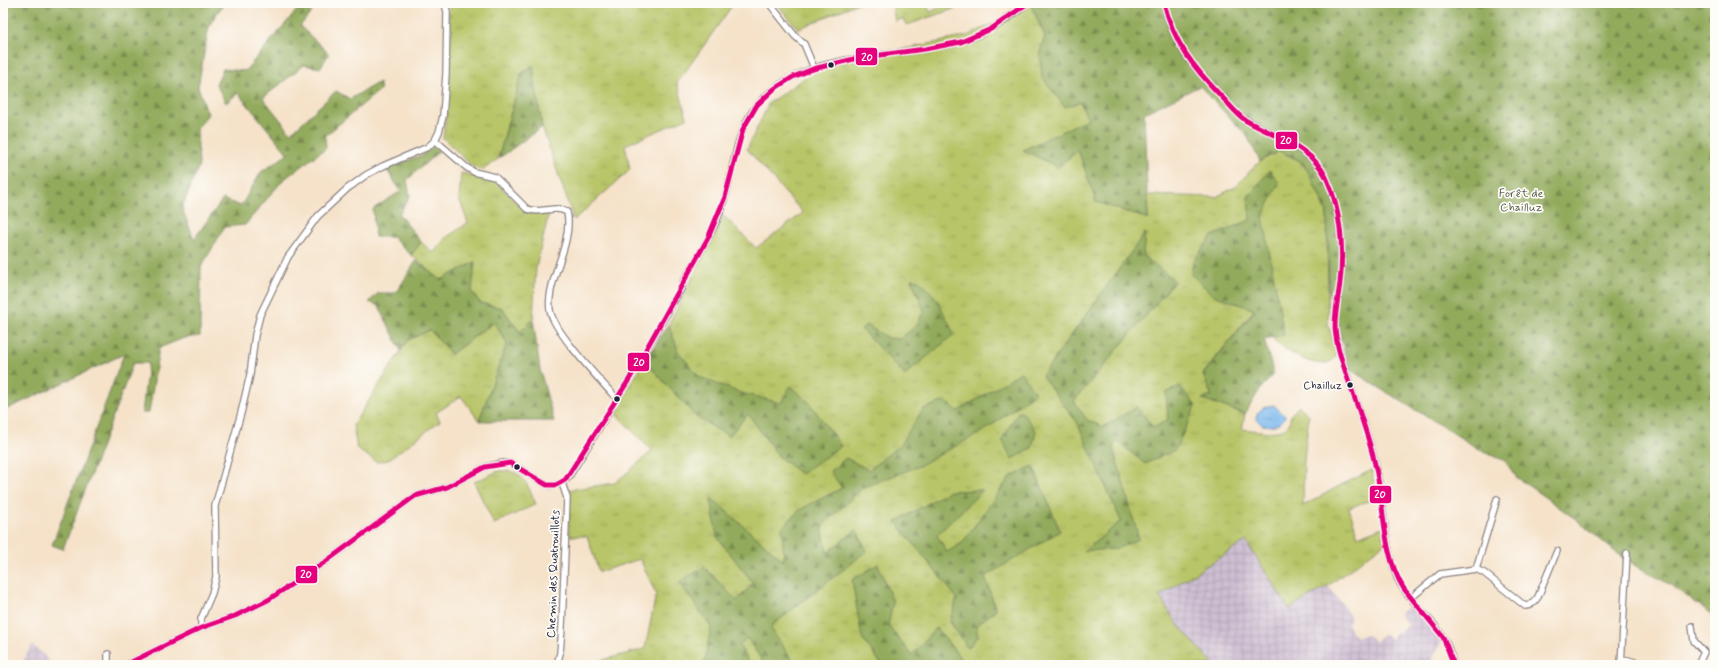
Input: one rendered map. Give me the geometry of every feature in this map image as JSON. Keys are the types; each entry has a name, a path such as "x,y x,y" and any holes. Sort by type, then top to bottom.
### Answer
{"street":[{"path":"201,628 202,619 216,578 215,506 242,413 250,375 255,335 260,315 288,256 318,216 347,189 372,172 428,147 435,140 439,132 443,116 445,87 445,3"},
{"path":"768,3 795,36 804,44 814,68"},
{"path":"125,665 201,628 235,616 268,600 328,560 415,496 446,487 485,467 503,463 510,463 547,484 552,485 562,483 568,478 617,399 682,287 683,282 712,230 721,210 738,141 754,111 766,96 782,83 814,68 965,41 1000,24 1028,3"},
{"path":"1164,3 1176,40 1188,60 1202,77 1243,119 1283,139 1300,150 1325,174 1334,201 1341,244 1342,271 1335,312 1335,328 1343,362 1370,442 1377,469 1389,552 1399,581 1411,598 1443,636 1454,665"},
{"path":"435,140 466,167 474,172 495,177 527,209 534,211 557,208 567,212 567,235 549,297 551,317 571,346 617,399"},
{"name":"Chemin des Quatrouillots","path":"557,665 560,653 562,627 567,498 562,483"},
{"path":"1476,570 1496,499"},
{"path":"1411,598 1440,574 1476,570 1484,573 1525,606 1528,606 1534,603 1538,597 1557,552"},
{"path":"1627,553 1621,663 1628,660 1645,665"},
{"path":"1692,626 1694,641 1704,652 1698,665"},
{"path":"108,654 108,665"}],"shaded area":[{"path":"1246,541 1289,609 1328,586 1344,606 1351,619 1347,624 1352,633 1357,637 1366,635 1371,637 1374,642 1385,633 1390,639 1408,624 1399,614 1412,603 1442,641 1429,665 1214,665 1178,625 1158,596"},
{"path":"32,645 44,655 51,665 21,665"}],"green space":[{"path":"3,3 224,3 209,26 198,87 208,114 197,129 199,165 182,208 194,239 223,199 241,206 261,172 288,154 238,93 226,103 216,84 223,69 245,71 303,3 313,3 314,9 300,26 329,54 320,68 304,65 263,98 291,133 336,91 350,99 379,82 381,89 325,136 326,148 283,180 245,225 225,227 201,267 200,336 184,338 159,348 149,413 142,413 148,363 133,363 63,549 52,545 124,354 3,411"},
{"path":"449,3 734,3 677,83 687,118 625,145 630,170 574,220 542,127 532,66 522,73 498,159 483,170 474,168 443,138 446,115"},
{"path":"776,3 858,3 798,29"},
{"path":"892,3 926,3 930,12 950,3 971,3 907,25 903,19 895,21"},
{"path":"1022,3 1030,3 1045,36 1040,52 1080,102 1089,119 1024,150 1078,149 1148,219 1147,195 1216,197 1235,187 1260,161 1279,151 1300,161 1308,171 1327,212 1328,324 1337,354 1332,361 1325,363 1317,363 1300,358 1278,344 1273,339 1254,310 1203,374 1212,397 1203,399 1245,414 1242,429 1272,432 1285,428 1289,423 1290,416 1299,406 1309,415 1304,459 1303,506 1372,470 1376,498 1349,508 1358,537 1382,527 1385,543 1328,586 1289,609 1246,541 1159,596 1178,625 1214,665 583,665 645,649 656,594 640,559 599,572 587,536 569,536 568,490 615,483 652,451 613,411 669,324 724,216 756,248 803,213 747,149 769,103 820,67 967,36 991,25"},
{"name":"Forêt de Chailluz","path":"1030,3 1715,3 1715,616 1669,584 1625,560 1573,517 1516,477 1505,461 1479,449 1349,369 1329,291 1327,212 1308,171 1300,161 1280,151 1260,161 1247,136 1200,86 1144,113 1148,219 1096,202 1078,150 1058,167 1023,150 1088,119 1080,102 1065,107 1042,77 1040,52 1045,36"},
{"path":"533,66 542,127 498,159 522,73"},
{"path":"434,146 439,151 407,180 410,196 399,214 421,242 411,255 392,237 375,237 373,209 401,191 386,169 422,155"},
{"path":"1270,170 1279,183 1263,216 1284,335 1264,339 1274,375 1260,389 1245,414 1202,399 1212,396 1203,375 1255,310 1213,295 1191,274 1193,262 1212,236 1250,220 1248,197"},
{"path":"461,173 493,179 527,213 549,213 536,267 533,319 520,332 502,308 480,303 472,293 441,280 411,255 421,242 433,253 447,237 468,223 459,198"},
{"path":"1145,233 1143,256 1175,281 1074,401 1087,420 1103,427 1137,407 1154,428 1168,419 1166,393 1180,386 1196,406 1175,450 1145,464 1117,441 1113,447 1139,539 1116,549 1084,551 1121,521 1077,422 1042,376"},
{"path":"416,261 441,280 475,262 472,292 480,303 502,308 520,332 533,319 540,370 554,421 479,421 507,343 494,322 451,354 430,330 408,340 401,351 379,306 369,302 378,293 396,293"},
{"path":"911,279 919,280 937,299 954,334 905,375 861,329 866,325 888,338 900,339 917,325 924,310"},
{"path":"494,322 507,343 479,421 461,396 436,413 440,421 388,460 377,462 357,449 353,425 408,340 430,330 451,354"},
{"path":"669,324 678,351 699,377 741,393 781,403 790,386 808,401 841,446 801,474 779,457 748,414 729,436 697,418 646,362"},
{"path":"1021,372 1035,393 987,429 919,466 864,487 822,526 827,553 856,530 867,551 770,627 795,665 765,665 747,638 739,645 747,658 746,665 704,665 711,627 679,582 704,567 737,601 753,583 717,537 711,498 784,561 782,528 799,510 842,488 830,471 846,458 869,470 900,445 923,409 945,401 958,411"},
{"path":"1018,412 1023,413 1036,431 1032,448 1012,459 1002,440"},
{"path":"1033,466 1060,531 985,577 996,610 976,626 978,636 968,648 950,622 957,598 896,522 949,491 983,490 937,535 947,552 962,543 1010,477"},
{"path":"498,471 514,472 519,475 527,484 536,504 494,524 474,482"},
{"path":"878,564 893,602 888,626 912,655 936,628 960,657 955,665 882,665 862,638 852,580"}],"water":[{"path":"1274,405 1285,416 1283,420 1275,425 1262,425 1257,420 1257,413 1265,407"}],"transit line":[{"name":"20","path":"125,665 201,628 235,616 268,600 328,560 415,496 447,487 485,467 510,463 547,485 556,485 565,480 630,378 708,238 725,197 743,129 757,105 774,89 793,77 813,69 858,58 925,49 961,42 991,29 1028,3"},
{"name":"20","path":"1164,3 1173,30 1186,54 1202,75 1233,109 1245,120 1290,143 1311,157 1326,177 1331,189 1338,216 1342,257 1335,321 1337,341 1342,362 1374,458 1388,546 1397,575 1404,589 1443,637 1454,665"}],"place":[{"name":"Chailluz","path":"1350,385"}]}
